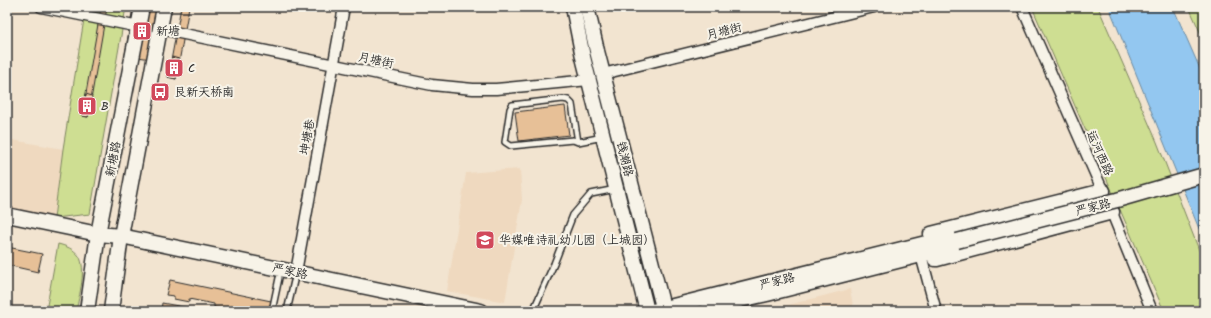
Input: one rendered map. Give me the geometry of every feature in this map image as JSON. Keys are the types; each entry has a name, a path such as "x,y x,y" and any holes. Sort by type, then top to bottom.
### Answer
{"street":[{"path":"41,7 139,27"},
{"name":"新塘路","path":"86,311 98,234 142,7"},
{"name":"新塘路","path":"111,311 120,240 164,7"},
{"name":"坤塘巷","path":"295,277 344,7"},
{"name":"钱潮路","path":"573,7 589,80 647,311"},
{"name":"钱潮路","path":"588,7 660,310"},
{"name":"月塘街","path":"603,74 874,7"},
{"name":"运河西路","path":"1022,7 1112,212 1152,311"},
{"name":"月塘街","path":"160,29 432,85 473,89 496,89 589,80"},
{"name":"严家路","path":"693,311 921,255 946,248 957,241 1117,200 1204,175"},
{"name":"严家路","path":"901,249 913,239 1103,191"},
{"name":"严家路","path":"921,255 937,260 1112,212"},
{"name":"严家路","path":"7,216 98,234 279,278 295,277 434,311"},
{"name":"严家路","path":"660,310 942,239 957,241"},
{"name":"严家路","path":"120,240 295,277 481,311"},
{"path":"921,255 936,311"}],"lane":[{"path":"578,142 572,104 568,100 563,99 512,105 510,109 505,142 511,146 573,140 578,142 603,137"},
{"path":"533,311 554,264 573,215 591,194 616,189"},
{"path":"287,311 295,277"},
{"path":"272,311 279,278"}],"shaded area":[{"path":"7,139 63,149 54,218 7,208"},
{"name":"华媒唯诗礼幼儿园（上城园）","path":"520,169 522,200 505,302 447,291 466,173"},
{"path":"850,289 854,311 765,311"}],"green space":[{"path":"86,7 126,7 90,214 54,218 63,149"},
{"path":"1032,7 1098,7 1157,142 1204,263 1204,311 1164,311"},
{"path":"1189,7 1204,7 1204,41"},
{"path":"58,244 75,251 81,261 82,283 76,311 46,311"}],"water":[{"path":"1109,7 1173,7 1204,78 1204,241"}],"building":[{"path":"101,7 107,7 88,117 82,116"},
{"name":"新塘","path":"133,7 160,7 151,59 125,55"},
{"name":"新塘","path":"181,7 189,7 176,79 168,77"},
{"name":"C","path":"172,57 179,59 176,79 168,77"},
{"name":"B","path":"86,94 92,96 88,117 82,116"},
{"path":"565,106 569,135 519,141 515,112"},
{"path":"7,247 42,254 38,272 7,265"},
{"path":"170,280 271,301 269,311 244,311 228,307 228,310 214,307 214,304 189,299 189,302 174,299 174,296 166,295"},
{"path":"162,303 189,308 188,311 161,311"}],"place":[{"name":"新塘","path":"142,31"},
{"name":"C","path":"174,68"},
{"name":"艮新天桥南","path":"160,92"},
{"name":"B","path":"87,106"},
{"name":"华媒唯诗礼幼儿园（上城园）","path":"485,240"}]}
